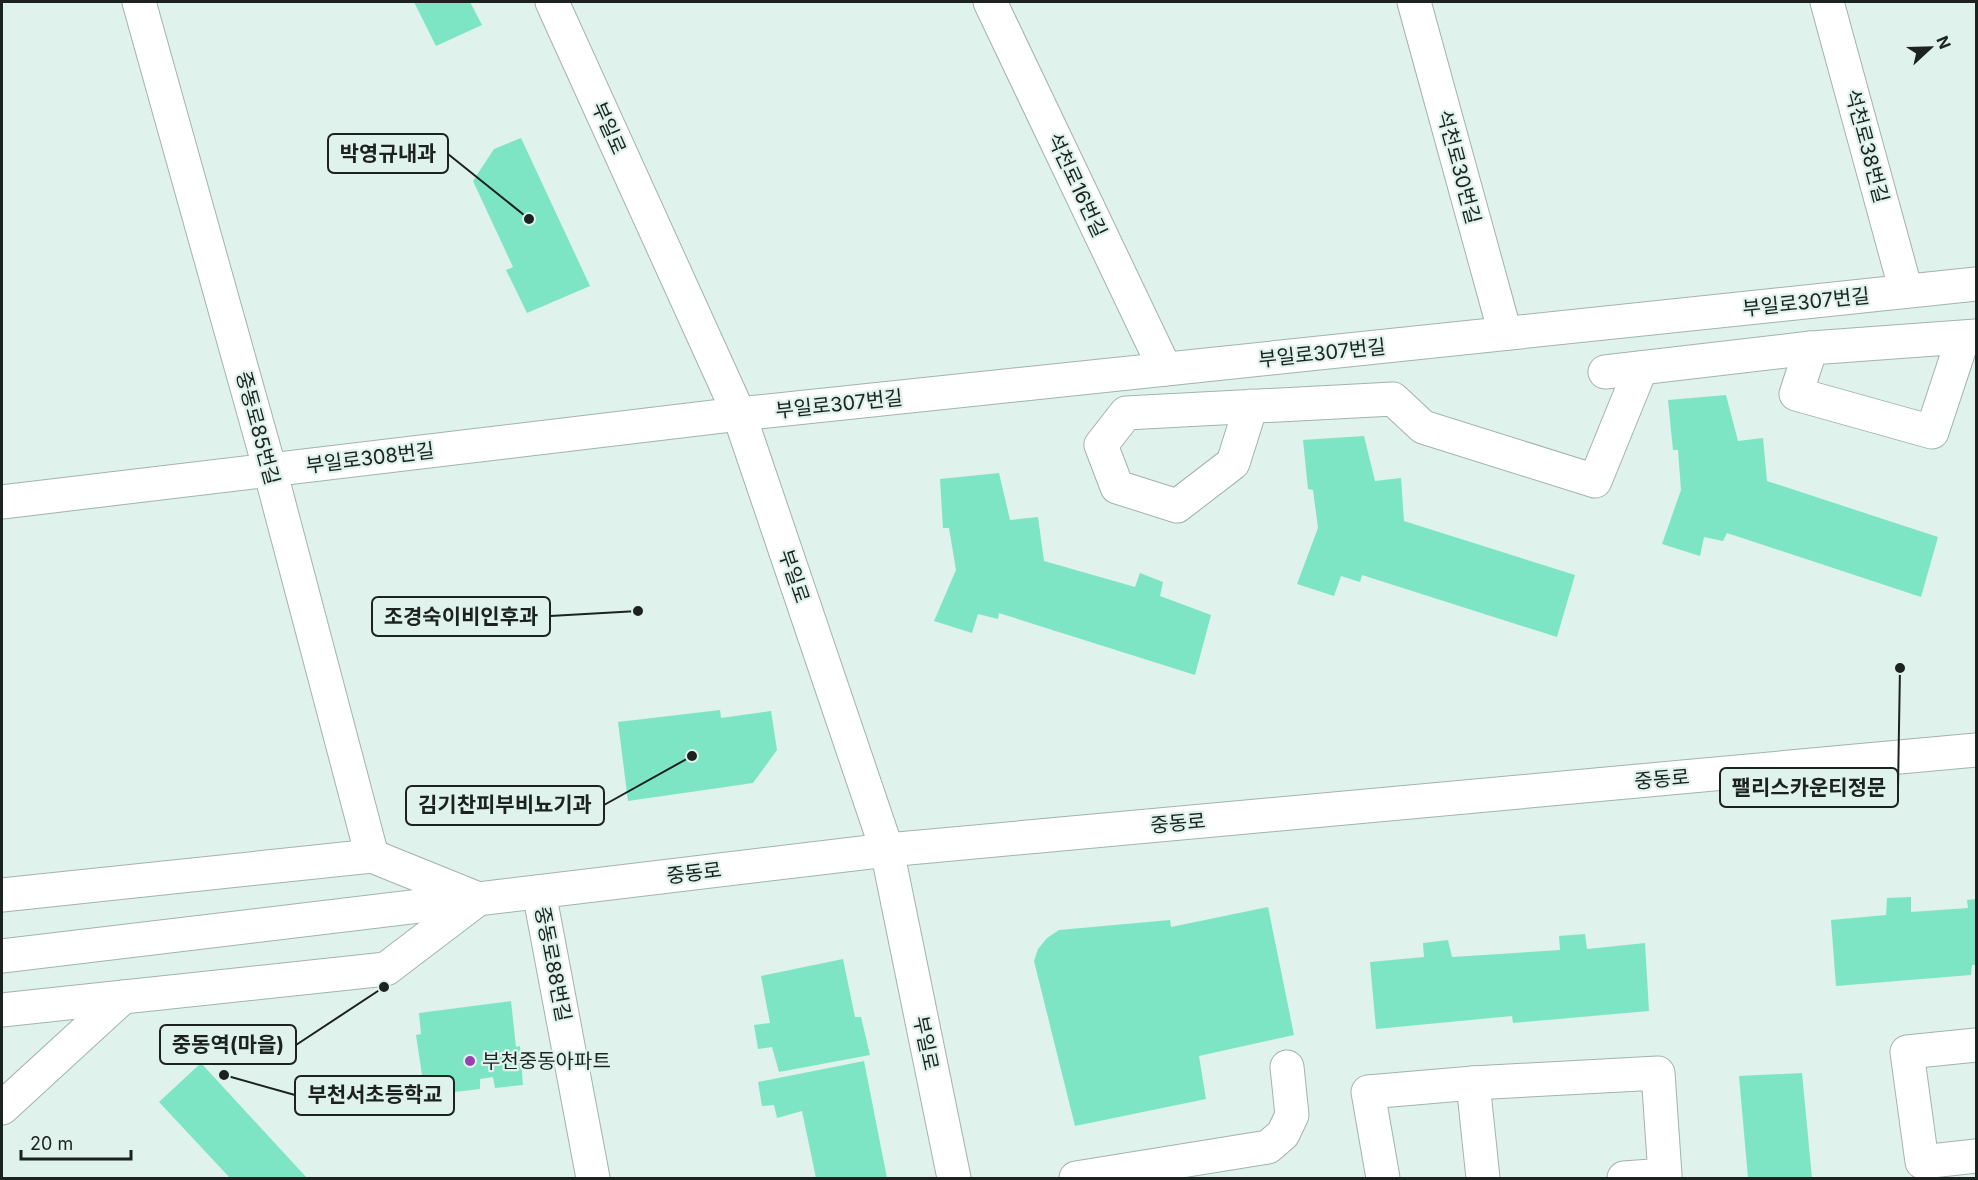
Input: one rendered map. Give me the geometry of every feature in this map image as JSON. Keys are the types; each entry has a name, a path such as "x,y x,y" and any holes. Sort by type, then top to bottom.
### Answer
{"street":[{"name":"중동로85번길","path":"140,2 270,470 372,856"},
{"name":"부일로","path":"552,2 739,414 887,850 954,1179"},
{"name":"석천로16번길","path":"990,2 1165,369"},
{"name":"석천로30번길","path":"1414,2 1505,333"},
{"name":"석천로38번길","path":"1827,2 1906,291"},
{"name":"부일로307번길","path":"739,414 1977,284"},
{"path":"1605,372 1811,348 1970,337 1932,432 1796,394 1811,348"},
{"path":"1251,406 1393,399 1423,427 1595,481 1641,368"},
{"name":"부일로308번길","path":"2,502 739,414"},
{"name":"중동로","path":"2,956 887,850 1977,750"},
{"path":"2,895 372,856 478,899"},
{"name":"중동로88번길","path":"539,892 593,1179"},
{"path":"2,1010 386,969 478,899"},
{"path":"2,1108 123,997"},
{"path":"1977,1045 1907,1052 1922,1162 1977,1156"},
{"path":"1076,1179 1196,1169 1268,1147 1283,1134 1292,1114 1287,1067"},
{"path":"1383,1179 1368,1092 1473,1083 1658,1073 1665,1175 1624,1179"},
{"path":"1473,1083 1483,1179"}],"building":[{"path":"414,2 470,2 482,25 436,46"},
{"path":"521,138 590,286 527,313 506,270 513,267 473,181 494,149"},
{"path":"1726,395 1738,441 1763,438 1767,481 1938,537 1921,597 1727,533 1723,541 1704,537 1700,556 1662,544 1681,490 1678,450 1673,450 1668,400"},
{"path":"1364,436 1375,481 1401,478 1404,521 1575,575 1557,637 1362,575 1360,582 1341,576 1334,596 1297,584 1318,528 1313,490 1308,489 1303,440"},
{"path":"999,473 1010,520 1038,517 1044,561 1135,587 1140,573 1163,582 1160,596 1211,615 1195,675 999,613 998,619 978,614 972,633 934,621 956,570 949,528 943,528 940,479"},
{"path":"720,710 721,718 771,711 777,750 753,783 628,801 618,722"},
{"path":"1911,897 1911,912 1968,908 1967,900 1976,899 1976,965 1972,965 1971,975 1836,986 1831,920 1886,915 1887,898"},
{"path":"1268,907 1294,1035 1199,1056 1206,1099 1075,1126 1034,961 1038,949 1047,938 1059,930 1170,920 1171,927"},
{"path":"1585,934 1587,949 1645,943 1649,1011 1513,1023 1512,1016 1376,1029 1370,962 1424,957 1423,943 1448,940 1452,957 1560,950 1559,936"},
{"path":"843,959 855,1017 861,1017 870,1055 779,1072 772,1047 758,1049 754,1025 770,1023 761,976"},
{"name":"부천중동아파트","path":"511,1001 516,1047 520,1046 523,1085 495,1088 493,1077 480,1079 480,1089 429,1095 427,1075 422,1075 416,1035 421,1034 419,1013"},
{"path":"864,1061 887,1178 816,1178 802,1111 777,1118 774,1105 762,1106 758,1082"},
{"path":"201,1063 307,1178 230,1178 159,1102"},
{"path":"1802,1073 1812,1178 1748,1178 1739,1076"}],"place":[{"name":"박영규내과","path":"529,219"},
{"name":"조경숙이비인후과","path":"638,611"},
{"name":"팰리스카운티정문","path":"1900,668"},
{"name":"김기찬피부비뇨기과","path":"692,756"},
{"name":"중동역(마을)","path":"384,987"},
{"name":"부천중동아파트","path":"470,1061"},
{"name":"부천서초등학교","path":"224,1075"}]}
